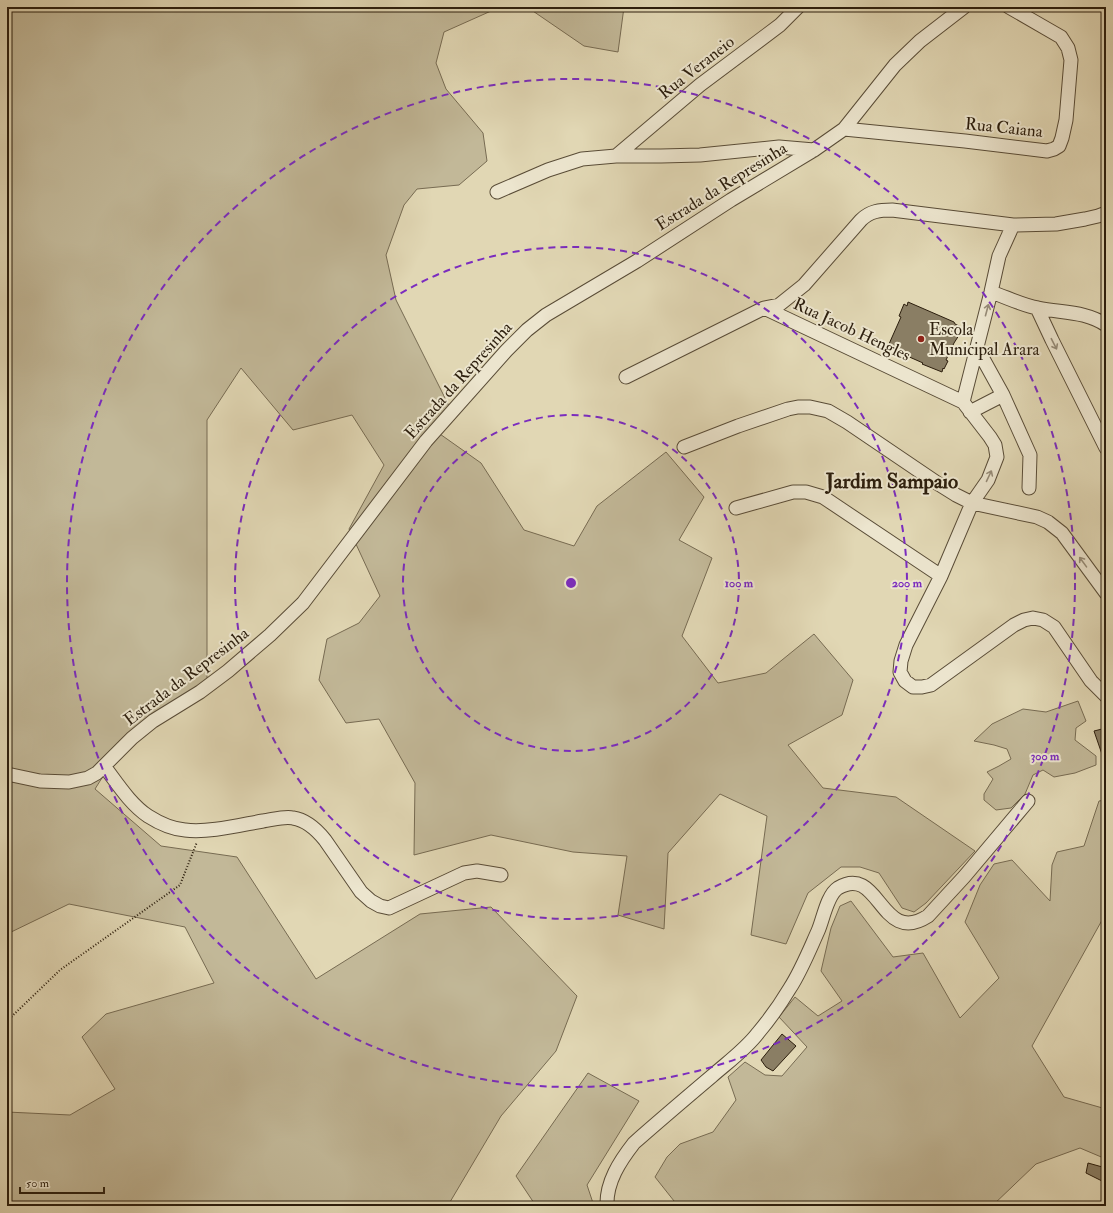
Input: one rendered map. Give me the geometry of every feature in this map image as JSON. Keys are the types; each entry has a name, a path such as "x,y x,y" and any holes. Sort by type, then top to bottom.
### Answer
{"street":[{"name":"Rua Veraneio","path":"616,156 700,85 780,25 798,7"},
{"name":"Estrada da Represinha","path":"7,774 40,781 70,782 88,778 97,773 132,738 153,721 200,692 228,671 270,635 303,603 426,441 527,330 546,315 637,261 731,200 814,150 844,128 895,65 920,41 964,7"},
{"name":"Rua Caiana","path":"844,128 1047,151 1054,150 1059,146 1066,120 1071,60 1068,48 1060,36 1009,7"},
{"path":"498,192 548,170 582,159 616,156 700,155 779,147 814,150"},
{"path":"626,376 764,308 778,305 804,285 866,214 892,210 1013,225 1056,224 1098,216 1106,212"},
{"path":"1003,395 966,407 977,348 992,292 999,256 1013,225"},
{"path":"992,292 1037,308 1089,316 1106,325"},
{"name":"Rua Jacob Hengles","path":"764,308 966,407 995,445 997,457 988,480 972,503"},
{"path":"1037,308 1106,448"},
{"path":"977,348 1003,395 1030,455 1029,488"},
{"path":"684,447 788,409 810,407 828,411 847,422 956,495 972,503 1037,517 1048,522 1062,533 1106,593"},
{"path":"736,508 793,492 806,492 823,497 941,576"},
{"path":"972,503 941,576 906,645 901,661 900,672 906,681 913,686 922,687 931,685 1014,625 1024,620 1033,618 1043,620 1054,627 1091,681 1106,696"},
{"path":"104,766 136,806 148,816 174,828 186,830 210,830 293,818 310,824 319,832 361,892 371,901 380,906 389,908 464,873 477,871 501,875"},
{"path":"607,1206 610,1185 617,1168 634,1143 739,1053 758,1034 790,988 806,958 829,900 836,889 852,883 858,884 866,888 893,918 900,922 916,923 928,916 964,877 1028,800"}],"path":[{"path":"7,1020 60,970 180,886 202,830"}],"shaded area":[{"path":"7,7 500,7 444,32 436,63 446,89 483,133 487,161 459,185 417,189 404,205 386,255 396,300 449,406 430,427 481,463 524,530 574,546 597,506 666,452 704,497 679,540 712,558 682,636 718,683 766,673 814,634 853,680 842,715 788,745 823,788 896,797 975,851 926,903 914,912 902,908 879,873 860,867 841,867 808,893 786,944 751,935 767,816 720,794 668,853 664,929 618,915 627,856 573,852 491,835 414,855 415,783 379,719 346,723 319,680 327,639 359,623 380,596 349,529 384,465 352,415 293,430 241,368 207,420 207,689 122,746 95,789 161,846 237,857 316,979 420,914 491,907 577,996 556,1051 501,1116 449,1206 7,1206 7,1112 70,1115 115,1089 82,1037 106,1014 214,983 185,927 69,904 7,934"},
{"path":"527,7 624,7 618,52 584,46"},
{"path":"1078,701 1086,721 1076,728 1075,740 1096,756 1096,765 1075,773 1054,777 1043,770 1033,775 1025,794 1011,808 996,810 984,800 984,794 993,779 987,772 1011,759 1007,749 974,741 992,724 1023,709 1046,712"},
{"path":"1106,800 1106,913 1032,1046 1064,1097 1106,1109 1106,1159 1080,1148 1036,1164 992,1206 678,1206 655,1177 667,1157 680,1144 713,1132 736,1100 728,1077 745,1062 765,1075 782,1076 807,1047 779,1017 795,997 818,1016 842,1001 821,971 831,928 840,906 851,901 893,957 923,953 960,1018 999,978 965,922 980,885 994,864 1012,860 1050,901 1052,865 1057,852 1084,846 1099,801"},
{"path":"588,1073 639,1101 587,1185 594,1206 536,1206 516,1176"}],"building":[{"name":"Escola Municipal Arara","path":"908,302 954,322 961,327 961,332 954,343 946,360 948,361 942,372 889,348 891,345 889,344 901,317 899,316 904,304 907,306"},
{"path":"1106,728 1106,763 1105,763 1094,731"},
{"path":"782,1034 796,1046 773,1071 766,1067 761,1060"},
{"path":"1088,1163 1106,1168 1106,1183 1086,1173"}],"place":[{"name":"Escola Municipal Arara","path":"921,339"}],"district":[{"name":"Jardim Sampaio","path":"892,481"}]}
